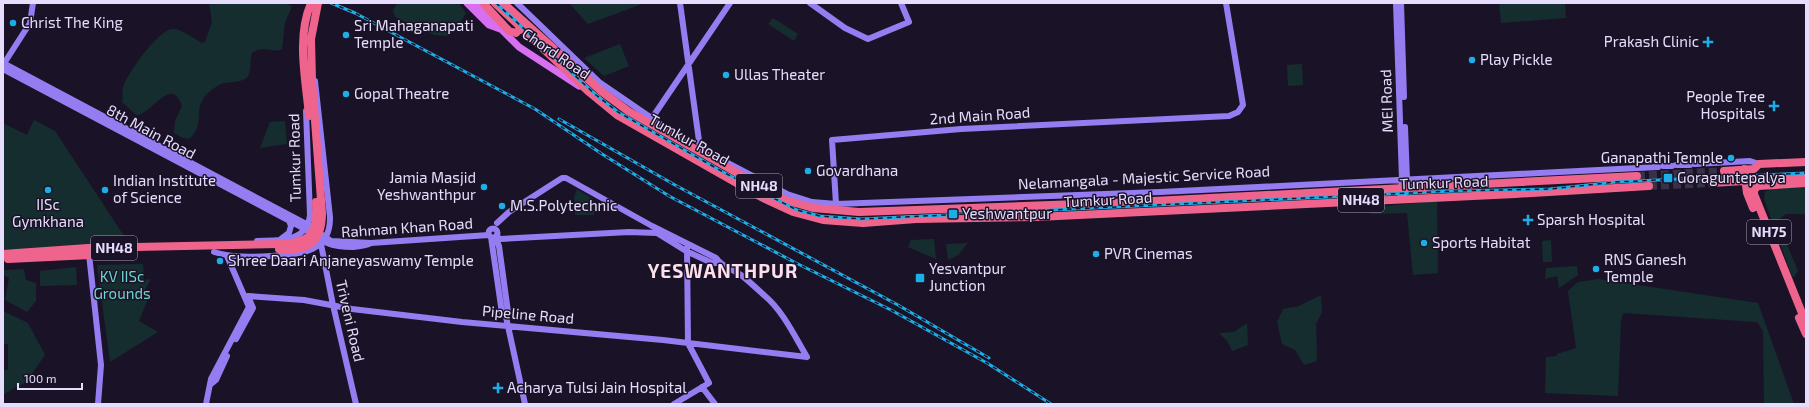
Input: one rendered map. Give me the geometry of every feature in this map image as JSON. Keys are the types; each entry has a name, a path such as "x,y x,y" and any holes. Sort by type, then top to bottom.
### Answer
{"highway":[{"path":"483,3 509,31 516,33 521,28"},
{"name":"Tumkur Road","path":"495,3 589,92 607,108 631,124 763,198 809,217 838,223 863,223 916,219 1037,217 1402,198 1523,194 1649,186"},
{"name":"Tumkur Road","path":"504,3 628,111 650,121 768,191 811,205 844,212 1403,189 1637,176"},
{"name":"Tumkur Road","path":"311,72 311,39 314,5"},
{"name":"Tumkur Road","path":"308,112 303,57 305,29 314,5"},
{"name":"NH48","path":"3,260 88,254 214,252 281,243 295,251 307,246 318,236 322,222 311,72"},
{"name":"NH48","path":"3,254 88,248 226,246 297,243 303,241 309,237 315,224 316,207 308,112"},
{"path":"1724,171 1754,169 1760,164 1806,162"},
{"name":"NH75","path":"1744,169 1747,193 1806,334"},
{"path":"1712,183 1806,177"},
{"name":"NH75","path":"1806,183 1758,186 1754,194 1806,322"}],"main road":[{"path":"466,3 489,25 502,30"},
{"name":"Chord Road","path":"476,3 519,47 589,92"}],"street":[{"path":"3,65 30,23 33,3"},
{"path":"517,3 591,78"},
{"path":"680,3 700,148"},
{"path":"650,121 730,3"},
{"path":"810,3 845,28 868,39 909,22 901,3"},
{"name":"2nd Main Road","path":"836,204 832,140 912,135 961,129 1229,116 1238,112 1243,105 1226,3"},
{"name":"MEI Road","path":"1396,3 1404,179"},
{"name":"MEI Road","path":"1401,3 1404,179 1402,198"},
{"name":"8th Main Road","path":"3,65 306,227 324,242"},
{"name":"Tumkur Road","path":"311,72 314,76 317,89 330,224 324,242"},
{"name":"Tumkur Road","path":"306,227 310,214 305,113 308,112"},
{"name":"Nelamangala - Majestic Service Road","path":"650,121 787,194 811,205 1155,193 1750,161 1760,164"},
{"path":"496,226 529,199 566,177 657,233 687,248"},
{"path":"496,226 564,180 651,229"},
{"name":"8th Main Road","path":"241,192 289,220 306,227"},
{"path":"281,243 289,233 291,226 289,220"},
{"name":"Rahman Khan Road","path":"324,242 340,247 366,246 371,243 494,237 497,232 496,226"},
{"path":"281,243 296,237 306,227"},
{"path":"494,237 629,232 651,229"},
{"path":"494,237 651,229 661,230 687,248"},
{"path":"494,237 498,246 508,312 506,316 525,404"},
{"path":"214,252 229,256 288,255 307,252 324,242"},
{"name":"Triveni Road","path":"324,242 333,305 356,404"},
{"path":"281,243 288,255"},
{"path":"674,404 708,383 688,343 687,248"},
{"name":"Pipeline Road","path":"248,296 304,300 462,322 508,325 688,343 807,357 785,320 766,297 741,275 719,263 716,258 687,248"},
{"path":"88,254 101,364 98,404"},
{"path":"211,384 216,380 253,308 229,256"},
{"path":"206,404 211,379 249,307 229,256"},
{"path":"702,387 715,404"}],"green space":[{"path":"209,3 285,3 292,6 285,23 282,49 260,49 252,53 250,72 247,77 240,81 221,84 208,93 200,105 197,128 189,139 183,138 174,133 175,121 182,106 178,97 172,94 167,95 142,113 136,115 122,102 123,87 137,63 151,45 166,31 176,29 202,43 205,42 212,22"},
{"path":"397,3 459,3 466,13 459,25 448,36 434,35 395,17 393,10"},
{"path":"569,3 645,3 588,24"},
{"path":"1499,3 1565,3 1566,18 1501,23"},
{"path":"773,18 798,34 794,41 768,24"},
{"path":"620,44 629,66 604,76 584,58"},
{"path":"1302,64 1303,85 1288,86 1287,65"},
{"name":"IISc Gymkhana","path":"34,120 55,131 130,245 3,250 3,123 27,135"},
{"path":"285,121 287,144 260,148 270,122"},
{"path":"1806,187 1806,214 1786,214 1779,219 1780,228 1798,271 1794,277 1792,276 1764,199 1765,192 1770,189"},
{"path":"577,189 593,199 594,215 575,215 574,197"},
{"name":"Sports Habitat","path":"1437,201 1438,273 1413,275 1407,213 1370,214 1375,207"},
{"path":"934,239 936,259 908,247 911,240"},
{"path":"1551,240 1552,262 1543,262 1542,241"},
{"path":"968,243 958,255 948,260 946,244"},
{"name":"KV IISc Grounds","path":"143,264 144,280 151,279 142,295 148,299 139,321 158,332 110,362 97,265"},
{"path":"1577,266 1578,275 1559,288 1557,276 1545,279 1546,268"},
{"path":"76,267 77,285 40,286 40,271"},
{"path":"24,269 26,280 36,283 36,301 27,312 5,300 9,278 3,275 3,270"},
{"path":"1598,279 1758,303 1794,404 1764,404 1763,331 1757,322 1623,313 1621,321 1618,396 1545,393 1546,357 1557,356 1557,354 1576,348 1568,291 1578,282"},
{"path":"1321,295 1322,312 1316,324 1317,361 1304,365 1295,350 1282,344 1277,322 1283,309 1299,306"},
{"path":"3,311 28,323 45,355 26,382 4,394 3,370 8,370 8,344 3,344"},
{"path":"1247,323 1248,345 1232,351 1228,342 1219,333 1234,332"}],"tunnel":[{"path":"1637,176 1724,171"},
{"path":"1649,186 1712,183"}],"railway":[{"path":"331,3 355,13 535,109 602,154 669,196 796,263 891,310 987,363 1051,404"},
{"path":"496,3 596,95 618,112 723,172 797,210 820,216 861,219 1453,191 1550,189 1616,182 1806,173"},
{"path":"559,119 675,185 898,305 989,358"}],"place":[{"name":"Christ The King","path":"13,23"},
{"name":"Sri Mahaganapati Temple","path":"346,35"},
{"name":"Prakash Clinic","path":"1708,42"},
{"name":"Play Pickle","path":"1472,60"},
{"name":"Ullas Theater","path":"726,75"},
{"name":"Gopal Theatre","path":"346,94"},
{"name":"People Tree Hospitals","path":"1774,106"},
{"name":"Ganapathi Temple","path":"1731,158"},
{"name":"Govardhana","path":"808,171"},
{"name":"Goraguntepalya","path":"1668,178"},
{"name":"Jamia Masjid Yeshwanthpur","path":"484,187"},
{"name":"IISc Gymkhana","path":"48,190"},
{"name":"Indian Institute of Science","path":"105,190"},
{"name":"M.S.Polytechnic","path":"502,206"},
{"name":"Yeshwantpur","path":"953,214"},
{"name":"Sparsh Hospital","path":"1528,220"},
{"name":"Sports Habitat","path":"1424,243"},
{"name":"PVR Cinemas","path":"1096,254"},
{"name":"Shree Daari Anjaneyaswamy Temple","path":"220,261"},
{"name":"RNS Ganesh Temple","path":"1596,269"},
{"name":"Yesvantpur Junction","path":"920,278"},
{"name":"Acharya Tulsi Jain Hospital","path":"498,388"}],"district":[{"name":"YESWANTHPUR","path":"723,271"}]}
